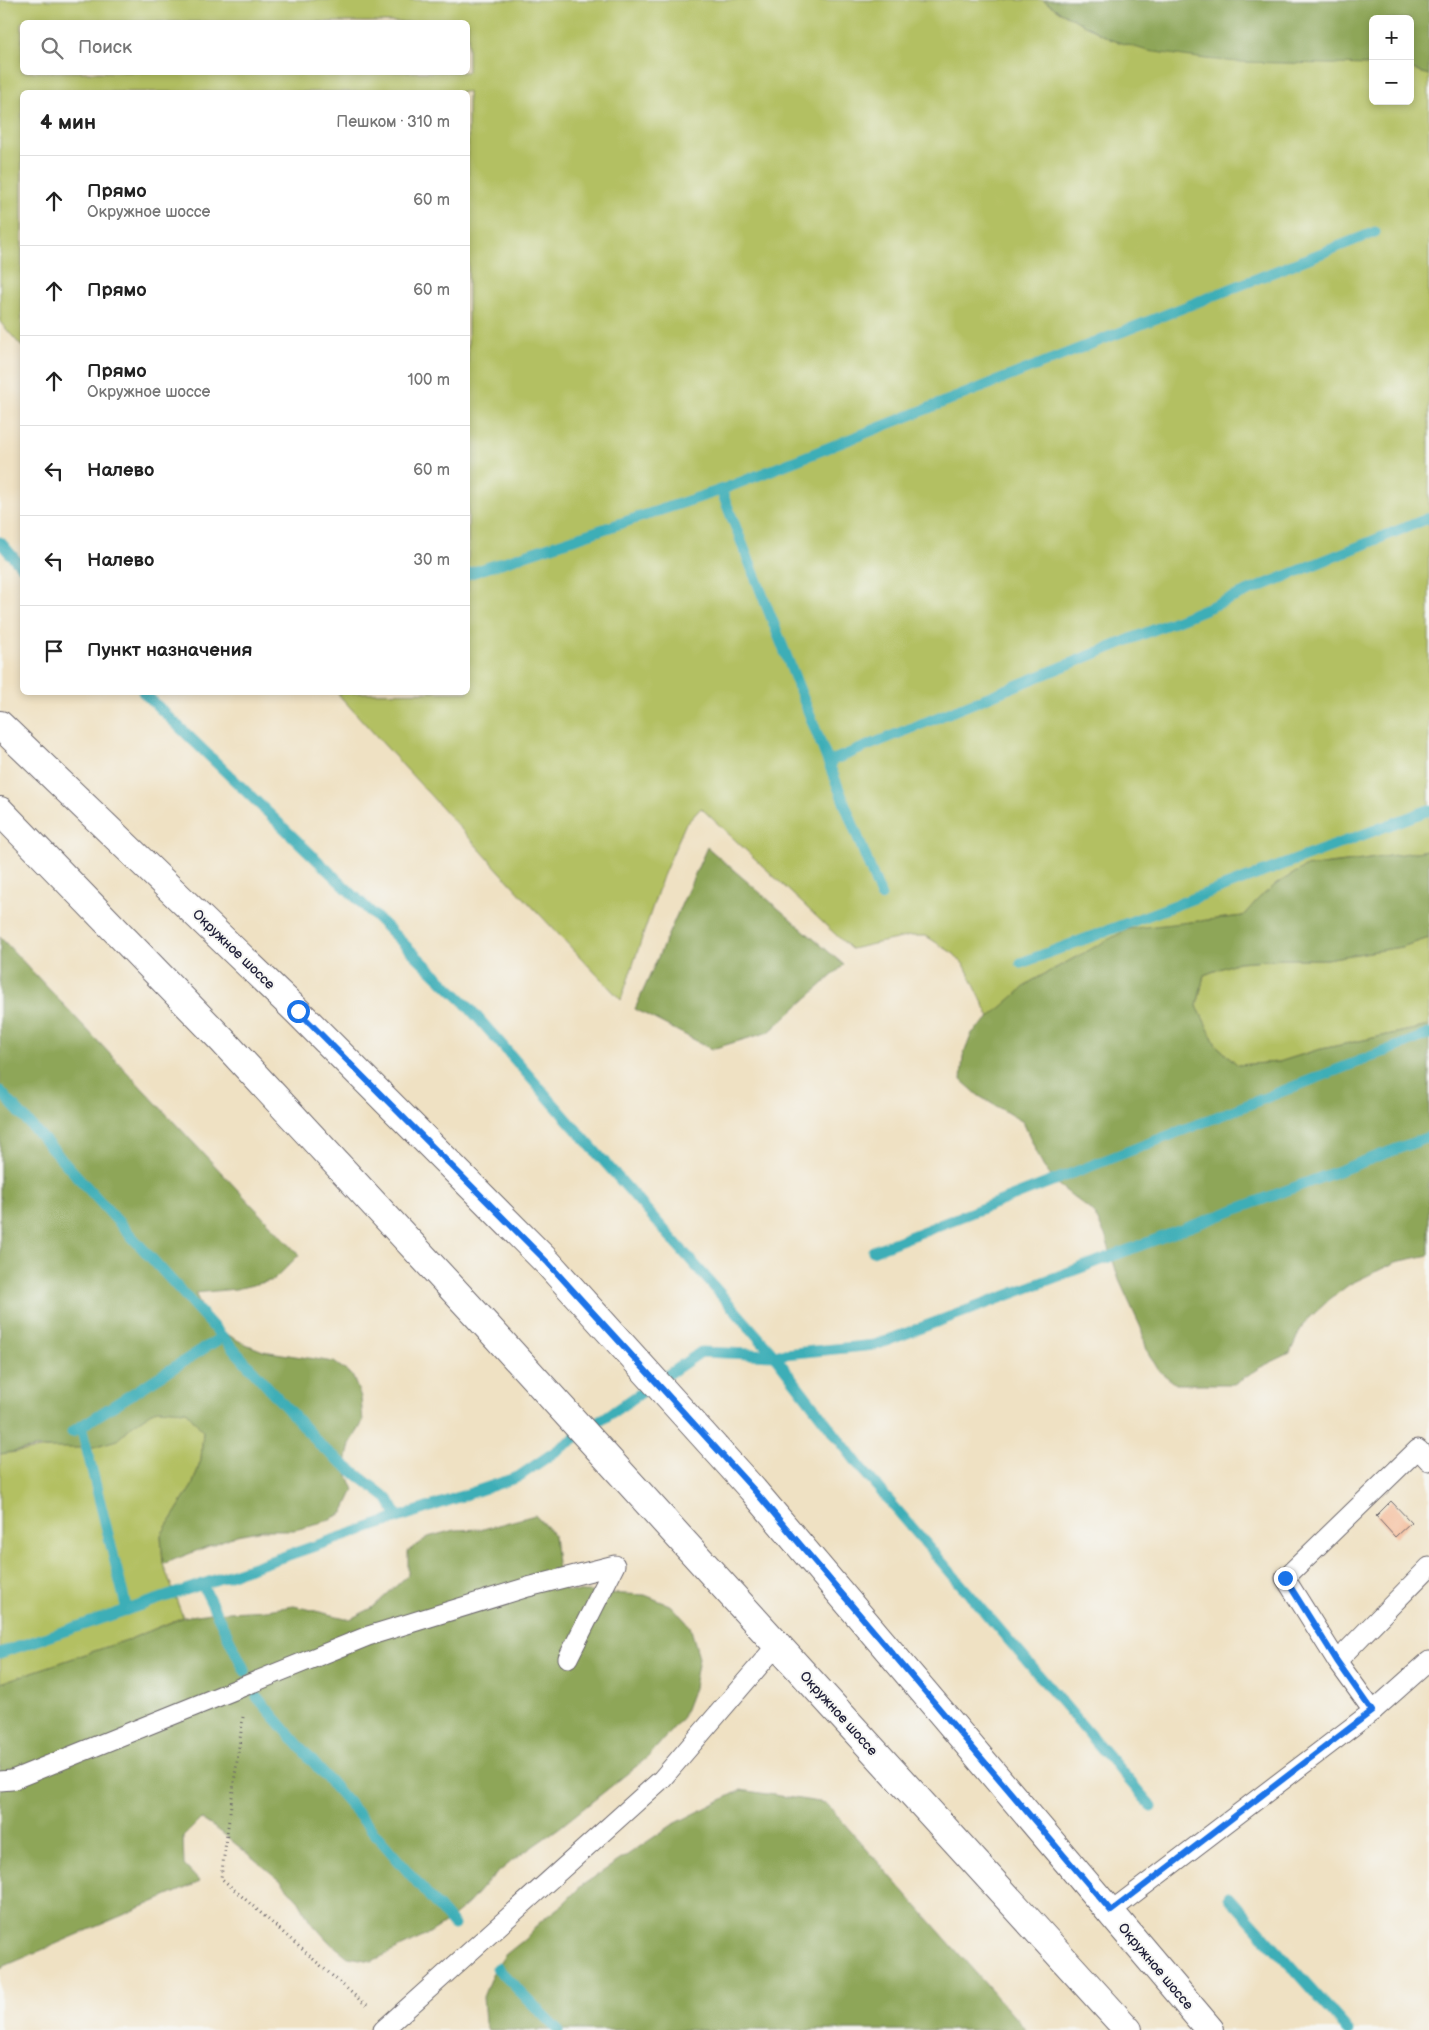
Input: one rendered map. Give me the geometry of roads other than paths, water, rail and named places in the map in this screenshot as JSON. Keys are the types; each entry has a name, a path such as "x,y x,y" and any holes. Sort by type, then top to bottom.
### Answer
{"main road":[{"name":"Окружное шоссе","path":"0,725 298,1011 548,1263 754,1490 1210,2030"},
{"name":"Окружное шоссе","path":"0,811 222,1040 476,1314 1128,2030"}],"lane":[{"path":"1372,1711 1337,1661 1285,1578 1418,1449 1429,1461"},
{"path":"0,1780 12,1780 368,1636 528,1587 615,1565 568,1658"},
{"path":"1337,1661 1429,1567"},
{"path":"388,2026 662,1778 777,1645"},
{"path":"1111,1911 1372,1711 1429,1661"}],"waterway":[{"path":"881,896 721,490 1375,232"},
{"path":"470,573 721,490"},
{"path":"828,762 1429,518"},
{"path":"0,542 20,565"},
{"path":"146,695 465,1003 774,1355 861,1468 1152,1807"},
{"path":"1021,963 1429,810"},
{"path":"873,1251 1429,1034"},
{"path":"0,1091 323,1448 388,1499 398,1517"},
{"path":"0,1653 518,1477 701,1352 774,1355 875,1345 1429,1137"},
{"path":"72,1432 222,1337"},
{"path":"81,1426 127,1610"},
{"path":"202,1584 245,1671"},
{"path":"257,1697 454,1925"},
{"path":"1229,1897 1348,2030"},
{"path":"497,1968 558,2030"}]}
